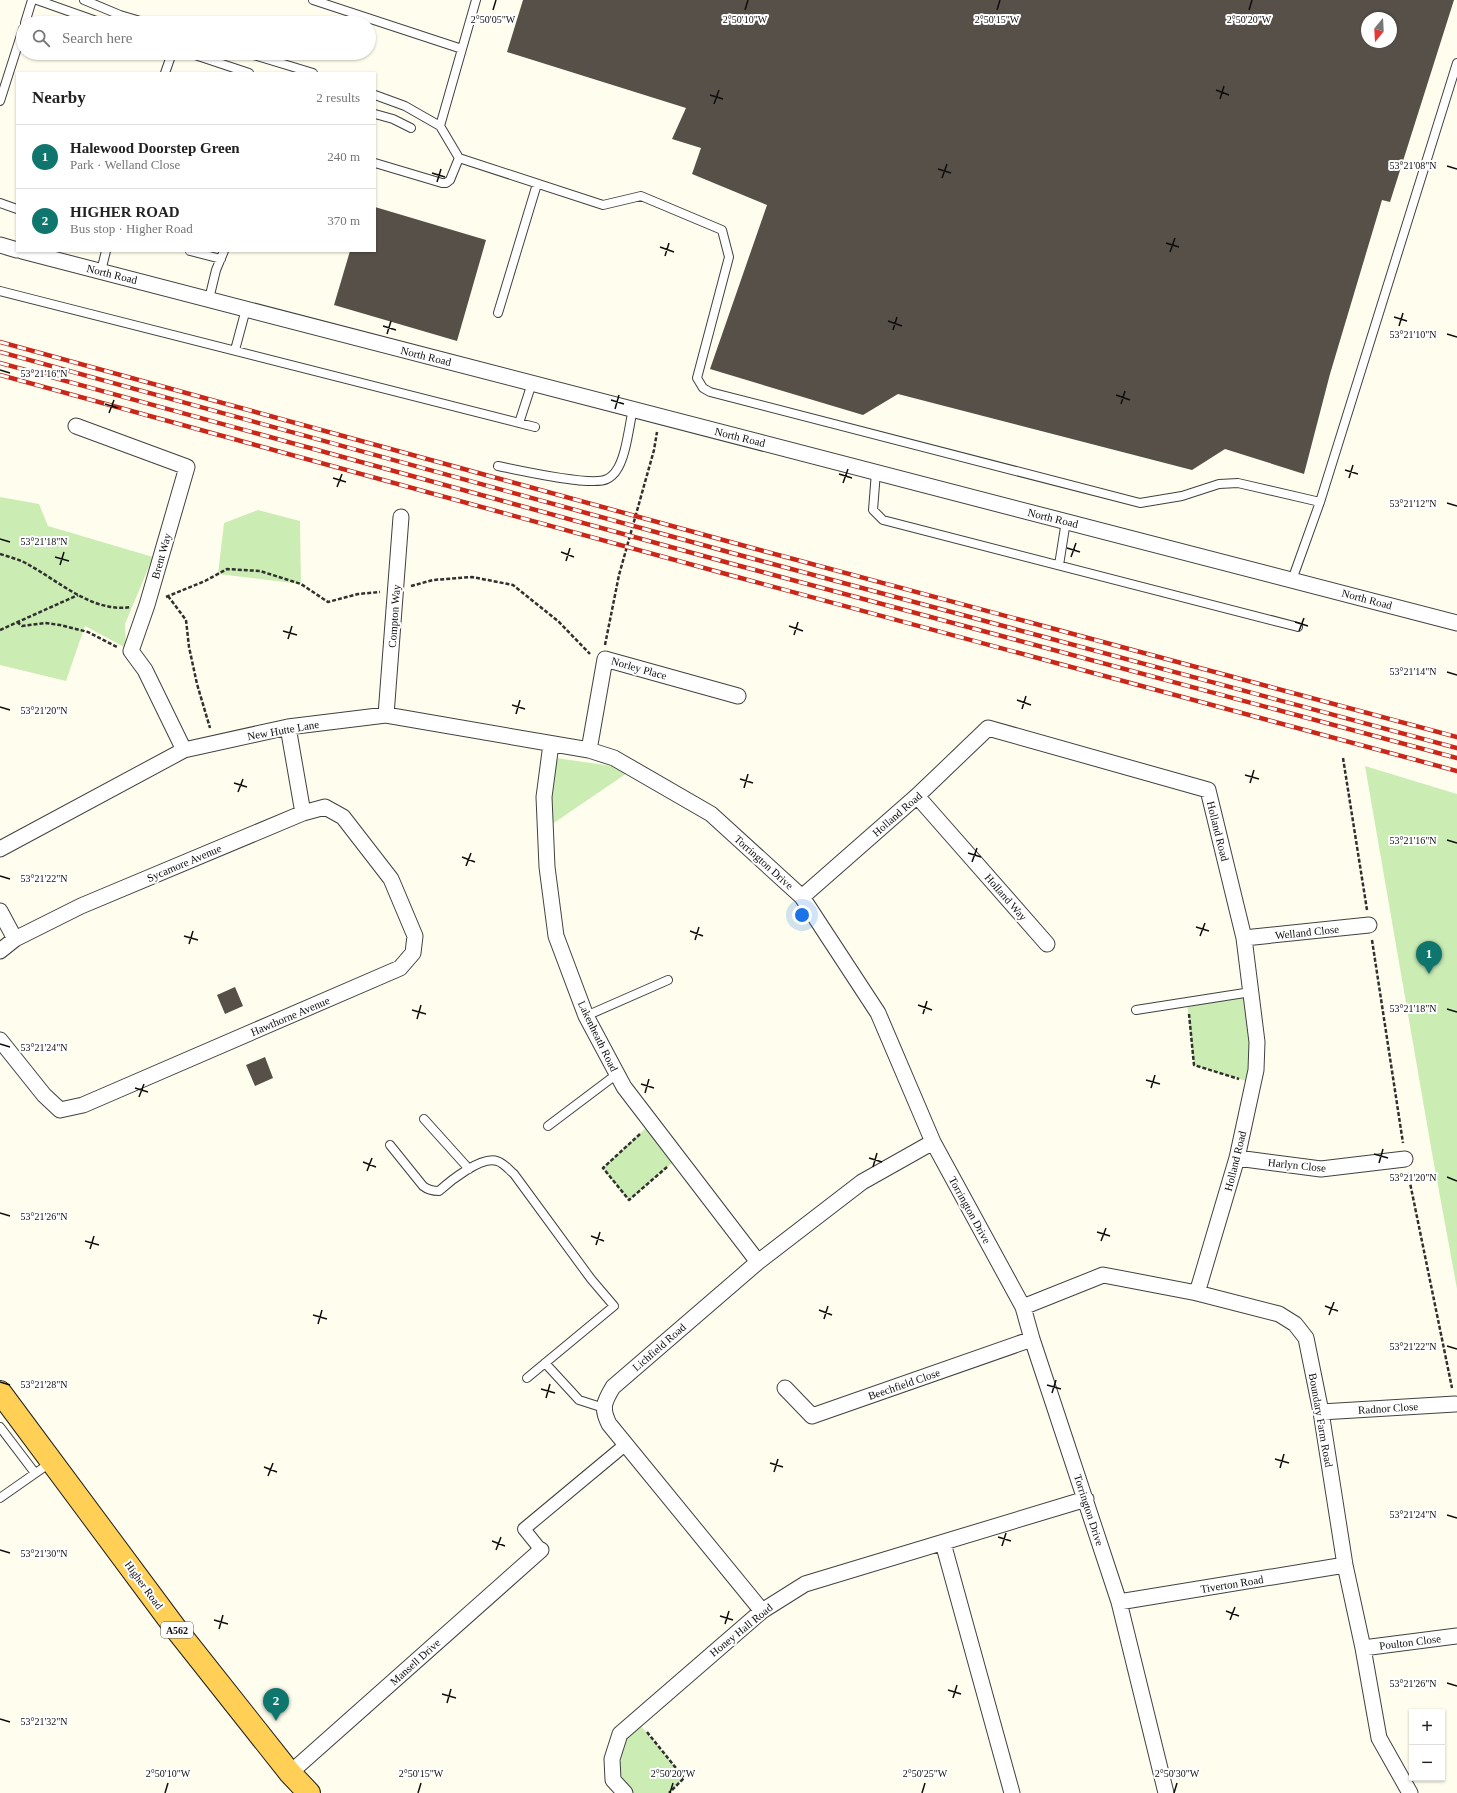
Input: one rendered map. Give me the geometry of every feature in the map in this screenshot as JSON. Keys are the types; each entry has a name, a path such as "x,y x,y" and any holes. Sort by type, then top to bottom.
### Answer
{"highway":[{"name":"Higher Road","path":"5,1403 53,1461 176,1629 290,1773 309,1793"}],"street":[{"path":"0,245 16,250"},
{"name":"North Road","path":"26,252 1457,623"},
{"name":"Brent Way","path":"76,426 187,467 147,605 131,650"},
{"name":"Compton Way","path":"386,716 401,518"},
{"path":"131,650 146,670 184,750"},
{"name":"Norley Place","path":"589,750 605,659 738,696"},
{"name":"New Hutte Lane","path":"0,850 184,750 288,727 386,716 589,750"},
{"path":"288,727 302,814"},
{"name":"Holland Road","path":"802,897 918,796 988,728 1208,790 1244,938 1257,1042 1256,1070 1237,1158 1197,1292"},
{"name":"Lakenheath Road","path":"551,744 544,796 547,867 556,936 586,1016 624,1087 758,1262"},
{"name":"Torrington Drive","path":"589,750 614,758 712,814 802,897 878,1013 933,1142 1023,1307 1032,1339 1119,1602 1166,1793"},
{"name":"Holland Way","path":"918,796 1047,944"},
{"name":"Hawthorne Avenue","path":"0,1040 44,1095 60,1110 83,1105 400,968 413,953 415,936 391,879 343,817 325,807 302,814"},
{"name":"Sycamore Avenue","path":"16,939 81,906 302,814"},
{"path":"0,911 16,939 0,951"},
{"name":"Welland Close","path":"1244,938 1370,925"},
{"name":"Lichfield Road","path":"604,1408 605,1400 613,1387 758,1262 862,1182 933,1142"},
{"name":"Harlyn Close","path":"1237,1158 1321,1169 1405,1159"},
{"name":"Boundary Farm Road","path":"1023,1307 1103,1275 1197,1292 1278,1314 1295,1324 1306,1338 1321,1412 1345,1565 1363,1648 1379,1738 1410,1793"},
{"name":"Beechfield Close","path":"785,1388 812,1416 1032,1339"},
{"name":"Radnor Close","path":"1321,1412 1455,1404"},
{"path":"604,1408 605,1416 609,1424 762,1610"},
{"path":"541,1550 524,1529 626,1445"},
{"name":"Honey Hall Road","path":"625,1793 613,1780 612,1759 620,1734 762,1610 805,1584 1086,1499"},
{"path":"943,1543 1012,1793"},
{"name":"Mansell Drive","path":"290,1773 541,1550"},
{"name":"Tiverton Road","path":"1119,1602 1345,1565"},
{"name":"Poulton Close","path":"1363,1648 1457,1636"}],"lane":[{"path":"27,16 32,0"},
{"path":"37,0 82,16"},
{"path":"84,0 123,16"},
{"path":"313,0 362,16"},
{"path":"440,126 476,0"},
{"path":"376,21 462,49"},
{"path":"0,101 16,51"},
{"path":"166,72 170,60"},
{"path":"210,60 246,72"},
{"path":"270,60 310,72"},
{"path":"1292,580 1320,502 1457,63"},
{"path":"376,94 405,106 440,126 459,158 603,205 641,196 722,230 729,257 697,378 702,388 710,392 1140,503 1182,496 1219,484 1238,483 1320,502"},
{"path":"376,114 393,119 411,128"},
{"path":"376,163 446,183 450,180 459,158"},
{"path":"498,313 537,184"},
{"path":"0,203 16,209"},
{"path":"101,271 106,252"},
{"path":"198,252 223,255 216,270 209,299"},
{"path":"0,291 535,427"},
{"path":"236,350 246,309"},
{"path":"520,423 532,383"},
{"path":"498,466 544,476 598,481 608,479 616,471 624,451 633,409"},
{"path":"876,472 873,510 883,520 1298,627"},
{"path":"1059,565 1066,521"},
{"path":"586,1016 668,980"},
{"path":"1136,1010 1251,992"},
{"path":"548,1126 617,1074"},
{"path":"424,1119 469,1169"},
{"path":"390,1145 423,1186 428,1190 439,1192 449,1183 479,1163 496,1160 504,1165 514,1174 592,1279 614,1306 527,1378"},
{"path":"545,1363 578,1400 604,1408"},
{"path":"0,1427 34,1473"},
{"path":"0,1498 53,1461"}],"path":[{"path":"0,554 27,564 97,605 125,608 147,605 205,581 227,569 260,571 301,584 328,602 358,594 396,590 433,580 472,577 513,585 558,621 592,656 605,659 605,646 619,575 654,450"},
{"path":"0,630 79,595"},
{"path":"168,596 186,620 189,647 197,684 216,743"},
{"path":"17,622 22,626 45,622 60,625 88,632 123,650 131,650"},
{"path":"1343,758 1405,1159 1455,1404"},
{"path":"1187,1002 1194,1065 1253,1083"},
{"path":"651,1123 603,1168 629,1200 678,1158"},
{"path":"636,1720 684,1778 669,1793"}],"green space":[{"path":"0,497 39,504 48,526 153,557 125,624 126,648 85,626 66,681 0,665"},
{"path":"258,510 300,521 301,584 218,574 224,523"},
{"path":"549,757 633,769 545,829"},
{"path":"1365,766 1457,794 1457,1289 1432,1153"},
{"path":"1251,992 1253,1083 1194,1065 1187,1002"},
{"path":"651,1123 678,1158 629,1200 603,1168"},
{"path":"636,1720 684,1778 669,1793 628,1793 612,1773 617,1744"}],"building":[{"path":"523,0 1454,0 1390,202 1382,200 1330,374 1304,474 1225,449 1192,470 898,394 863,415 710,369 767,205 692,174 701,148 672,139 686,108 507,52"},
{"path":"376,207 486,240 457,341 334,305 350,252 376,252"},
{"path":"235,987 243,1006 225,1014 217,995"},
{"path":"265,1057 273,1078 255,1086 246,1065"}],"railway":[{"path":"0,342 745,546 1457,737"},
{"path":"0,352 743,556 1457,748"},
{"path":"0,363 740,566 1457,758"},
{"path":"0,375 737,577 1457,771"}],"place":[{"name":"Halewood Doorstep Green","path":"1429,974"},
{"name":"HIGHER ROAD","path":"276,1721"}]}
